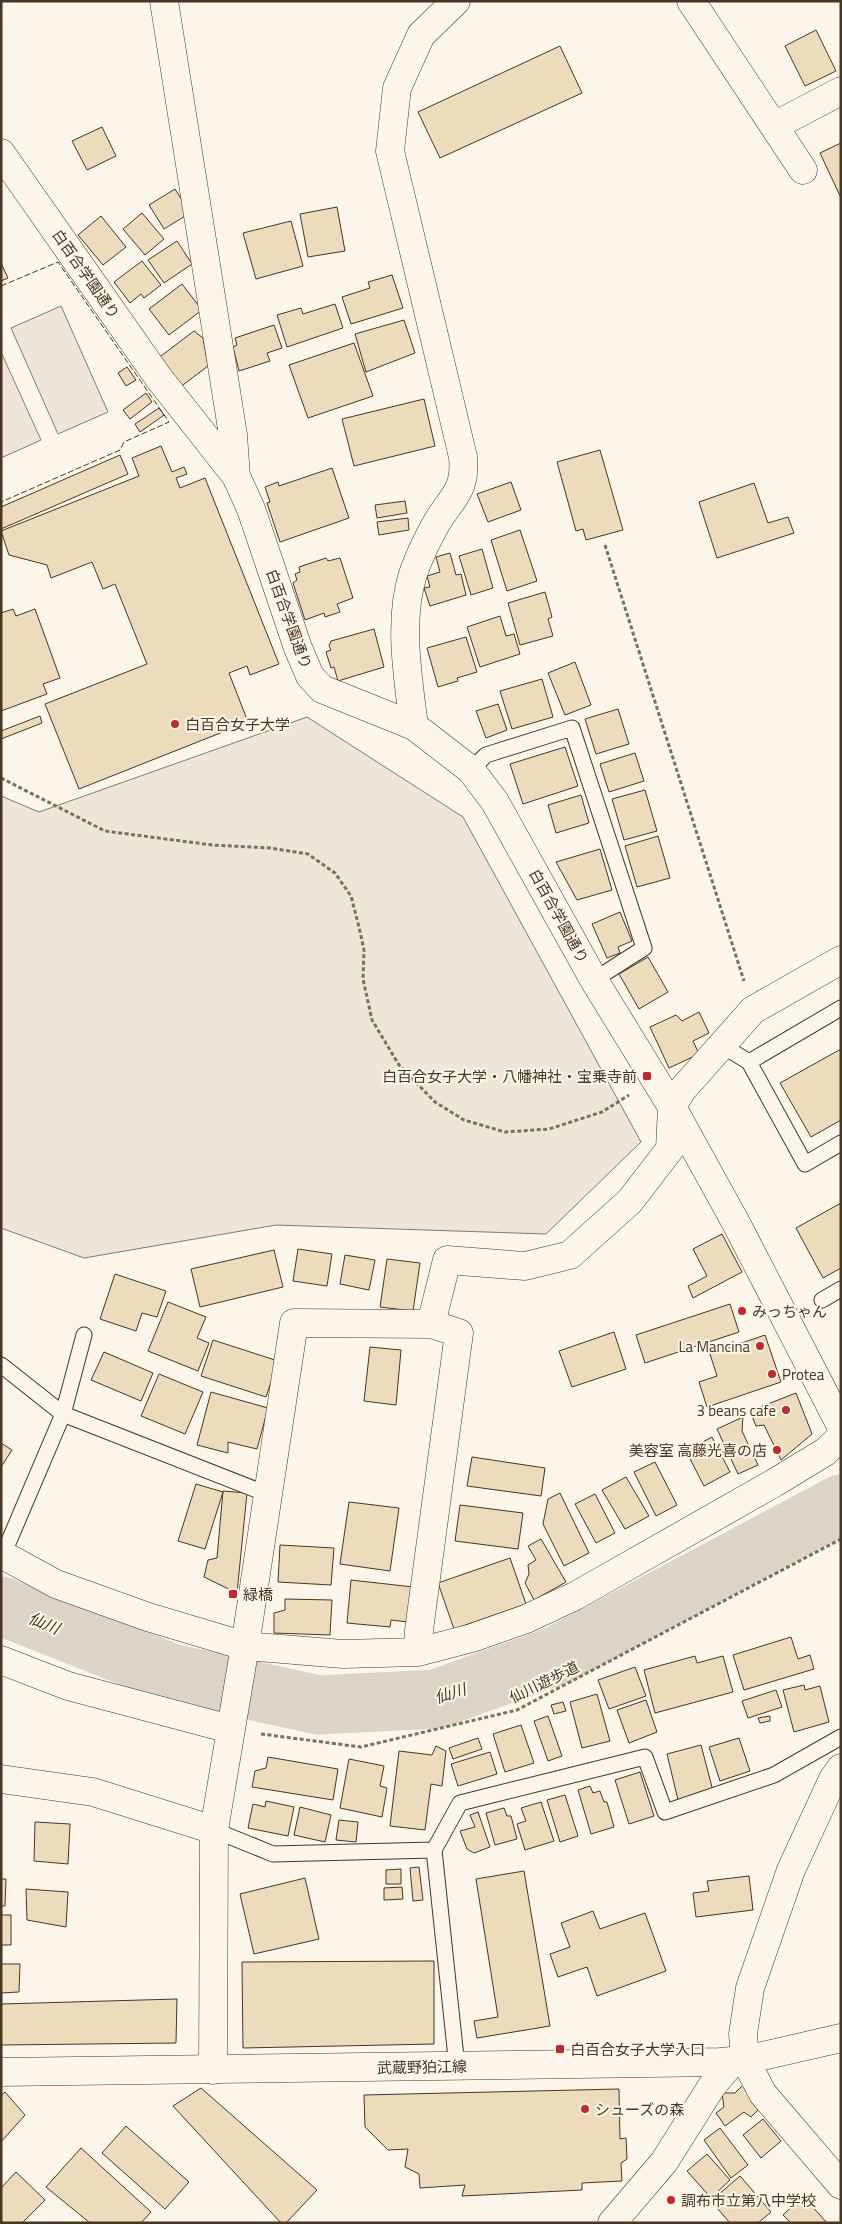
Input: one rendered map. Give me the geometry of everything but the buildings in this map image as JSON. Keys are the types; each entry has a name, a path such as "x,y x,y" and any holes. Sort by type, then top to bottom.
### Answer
{"street":[{"path":"164,1 233,435 236,476"},
{"path":"414,726 406,637 407,598 419,559 438,521 454,501 462,483 464,468 463,457 390,151 397,88 421,35 456,1"},
{"path":"691,1 803,170"},
{"path":"774,126 841,92"},
{"name":"白百合学園通り","path":"1,153 158,377 236,476 250,509 298,648 310,676 322,689 414,726 471,770 495,802 594,980 672,1107 736,1222 841,1426"},
{"path":"431,1324 447,1260 525,1266 570,1254 630,1201 670,1149 672,1107 682,1090 753,1010 841,960"},
{"path":"213,2070 214,1830 294,1323 431,1324 459,1333 420,1620 418,1652"},
{"path":"2,1554 56,1584 243,1653 344,1654 418,1652 472,1638 526,1618 575,1596 774,1483 825,1452 841,1437"},
{"path":"1,1660 68,1686 230,1729"},
{"path":"612,2223 664,2162 712,2086 739,2060 750,1988 791,1870 833,1779 841,1768"},
{"path":"1,1779 93,1792 214,1830"},
{"name":"武蔵野狛江線","path":"1,2072 457,2067 739,2060 841,2038"},
{"path":"739,2060 763,2094 841,2185"}],"lane":[{"path":"471,770 486,755 572,728 644,948 594,980"},
{"path":"749,1062 841,1008"},
{"path":"723,1046 749,1062 805,1164 841,1143"},
{"path":"822,1300 841,1289"},
{"path":"2,1554 62,1414 84,1335"},
{"path":"1,1365 62,1414 267,1494"},
{"path":"457,2067 434,1850 460,1803 645,1757 665,1812 774,1775 841,1738"},
{"path":"214,1830 274,1854 434,1850"}],"path":[{"path":"605,545 753,1010"},
{"path":"1,778 105,831 212,845 270,848 308,854 335,873 351,896 359,927 364,950 363,979 372,1020 399,1065 435,1102 464,1120 505,1132 549,1129 602,1112 655,1080"},
{"name":"仙川遊歩道","path":"230,1729 362,1748 517,1710 841,1539"}],"shaded area":[{"path":"61,306 108,412 58,434 11,328"},
{"path":"1,352 41,440 1,458"},
{"name":"白百合女子大学","path":"307,717 463,817 641,1142 546,1234 276,1225 84,1258 1,1228 1,796 39,812"}],"waterway":[{"name":"仙川","path":"1,1606 171,1673 319,1705 436,1699 558,1655 841,1504"}],"fence":[{"path":"1,286 58,262 169,422 124,442 120,450 1,502"}],"place":[{"name":"白百合女子大学","path":"175,724"},
{"name":"白百合女子大学・八幡神社・宝乗寺前","path":"647,1076"},
{"name":"みっちゃん","path":"742,1311"},
{"name":"La Mancina","path":"760,1346"},
{"name":"Protea","path":"772,1374"},
{"name":"3 beans cafe","path":"786,1410"},
{"name":"美容室 高藤光喜の店","path":"777,1450"},
{"name":"緑橋","path":"233,1594"},
{"name":"白百合女子大学入口","path":"560,2049"},
{"name":"シューズの森","path":"585,2109"},
{"name":"調布市立第八中学校","path":"671,2200"}]}
